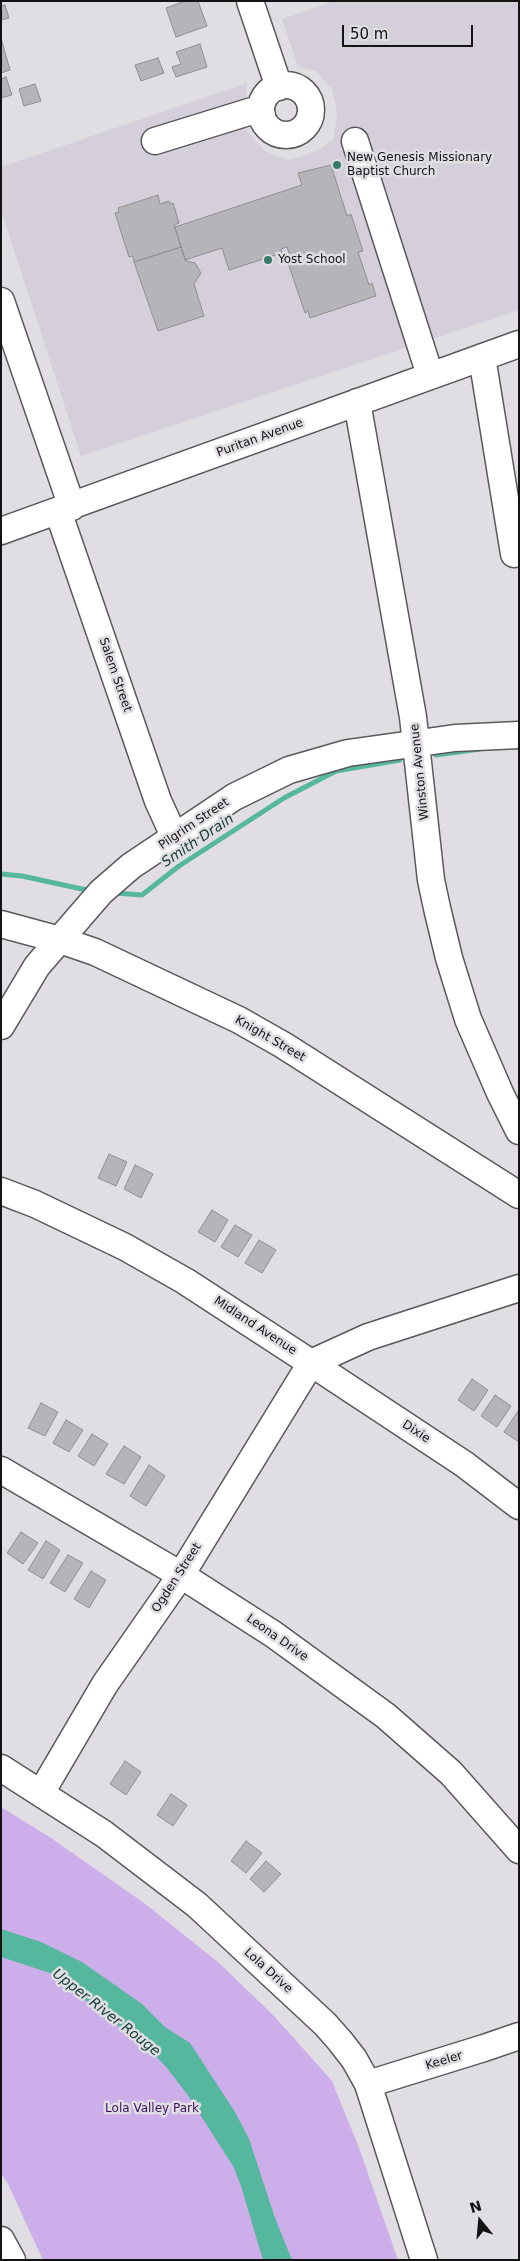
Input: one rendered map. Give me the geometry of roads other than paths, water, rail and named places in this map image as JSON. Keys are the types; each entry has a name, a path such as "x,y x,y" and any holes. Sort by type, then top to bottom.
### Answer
{"street":[{"path":"250,1 279,86"},
{"path":"279,86 296,87 309,98 311,115 308,123 295,134 278,134 265,123 262,115 263,101 272,90 279,86"},
{"path":"155,141 252,111 262,115"},
{"path":"354,141 430,376"},
{"name":"Salem Street","path":"1,301 158,801 175,838"},
{"name":"Puritan Avenue","path":"1,531 519,344"},
{"path":"482,357 514,554"},
{"name":"Winston Avenue","path":"357,402 417,743 431,880 449,958 468,1019 500,1093 519,1131"},
{"name":"Pilgrim Street","path":"1,1026 37,966 110,883 131,866 234,797 289,770 348,752 455,738 519,735"},
{"name":"Knight Street","path":"1,924 60,940 104,956 184,992 246,1024 283,1044 519,1195"},
{"name":"Midland Avenue","path":"1,1192 35,1204 126,1247 185,1281 310,1363"},
{"path":"310,1363 368,1337 519,1288"},
{"name":"Dixie","path":"310,1363 464,1464 519,1506"},
{"name":"Ogden Street","path":"42,1793 105,1684 181,1575 310,1363"},
{"name":"Leona Drive","path":"1,1470 181,1575 273,1634 386,1716 451,1773 519,1850"},
{"name":"Lola Drive","path":"1,1768 104,1834 197,1905 325,2024 354,2060 368,2084 424,2260"},
{"name":"Keeler","path":"368,2084 519,2036"},
{"path":"1,2240 12,2260"}],"water":[{"name":"Upper River Rouge","path":"1,1929 41,1942 82,1962 142,2004 165,2027 190,2043 235,2112 249,2139 275,2218 292,2260 263,2260 241,2186 233,2166 187,2094 167,2068 134,2038 50,1973 1,1957"}],"waterway":[{"name":"Smith Drain","path":"436,755 480,749"},
{"name":"Smith Drain","path":"115,893 142,895 179,866 284,798 336,771 400,760"},
{"name":"Smith Drain","path":"1,874 22,876 91,891"}],"place":[{"name":"New Genesis Missionary Baptist Church","path":"337,165"},
{"name":"Yost School","path":"268,260"}],"park label":[{"name":"Lola Valley Park","path":"152,2109"}]}
